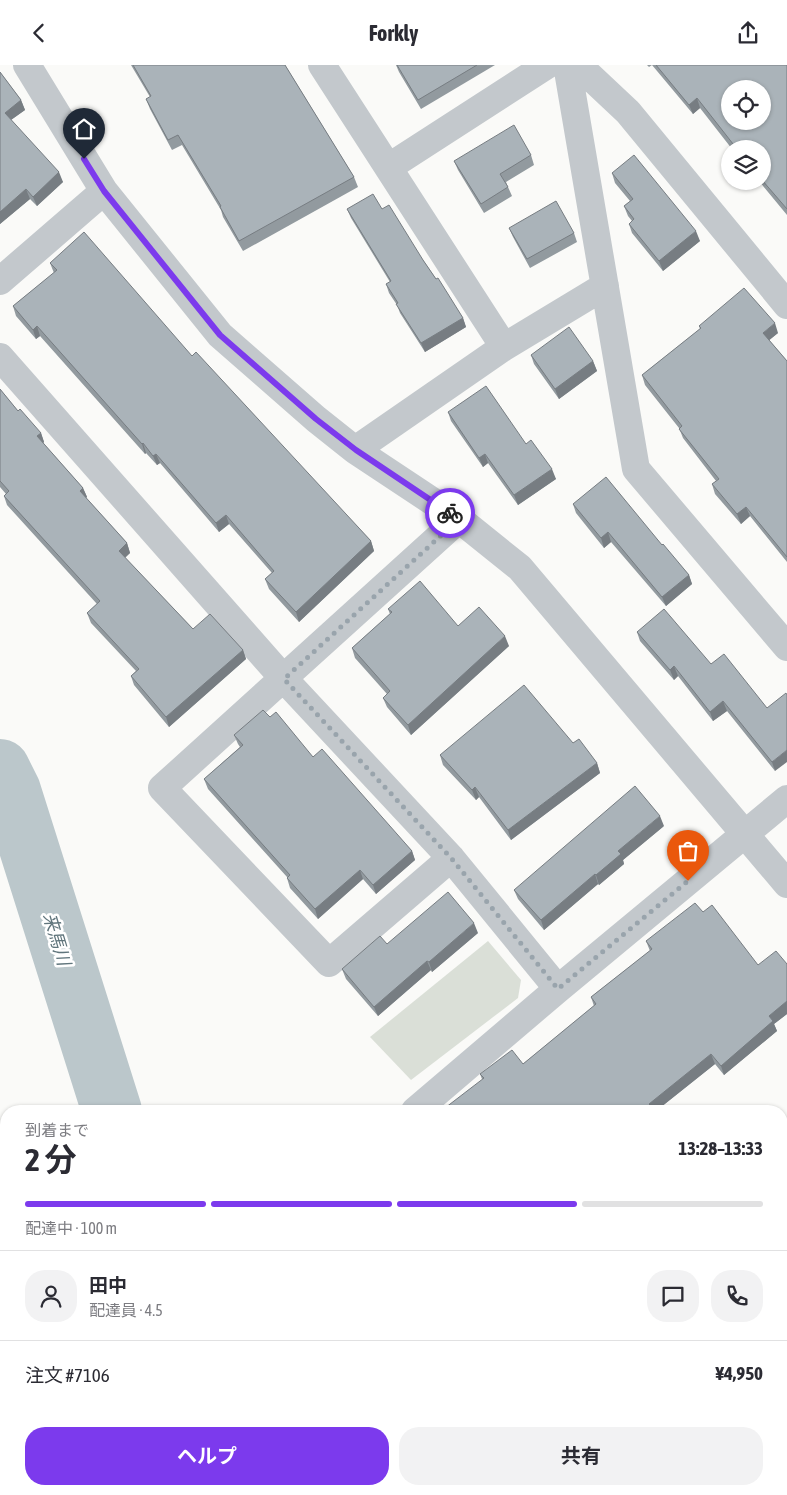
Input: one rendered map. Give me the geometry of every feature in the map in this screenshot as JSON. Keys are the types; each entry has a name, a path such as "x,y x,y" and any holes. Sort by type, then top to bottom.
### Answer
{"street":[{"path":"27,65 104,191 220,335 316,419 356,450 459,519 520,568 746,833 787,884"},
{"path":"322,65 504,347"},
{"path":"389,167 547,65"},
{"path":"567,65 636,469 787,647"},
{"path":"578,65 628,112 787,305"},
{"path":"0,281 104,191"},
{"path":"356,450 504,347 605,286"},
{"path":"0,357 284,679 452,859 558,989"},
{"path":"452,859 329,963 162,788 459,519"},
{"path":"421,1105 787,799"}],"shaded area":[{"path":"488,941 521,980 518,998 411,1080 370,1037"}],"building":[{"path":"133,65 285,65 354,177 239,241 221,206 178,135 168,140 146,99 151,96"},
{"path":"397,65 477,65 418,100"},
{"path":"656,65 787,65 787,209 771,190 771,140 730,140 722,130 771,130 771,80 721,80 721,129 697,98 689,105"},
{"path":"0,72 21,100 5,113 59,172 33,197 26,189 0,212"},
{"path":"514,125 531,155 500,174 508,187 481,204 454,161"},
{"path":"634,155 696,231 659,261 629,224 634,219 624,206 633,199 612,173"},
{"path":"373,194 382,209 389,205 423,260 436,279 438,278 463,318 421,343 396,304 398,303 386,284 391,281 347,209"},
{"path":"556,201 574,233 527,259 509,228"},
{"path":"84,232 192,356 196,352 371,541 296,612 265,579 274,571 226,515 216,523 156,454 153,456 37,326 33,330 13,306 57,270 50,263"},
{"path":"744,288 775,323 763,333 787,361 787,557 746,507 737,514 712,484 719,479 679,429 682,426 642,375 701,328 699,326"},
{"path":"569,327 593,361 555,389 531,355"},
{"path":"486,386 526,444 531,440 552,469 514,495 485,454 479,458 448,412"},
{"path":"0,389 18,411 20,409 41,433 37,436 83,488 80,491 127,543 119,551 193,629 210,614 243,650 166,717 131,676 139,669 87,613 100,601 4,496 9,491 0,481"},
{"path":"606,477 689,575 662,597 608,532 601,538 573,504"},
{"path":"420,581 458,626 479,607 505,636 408,725 383,698 390,691 352,648 392,612 388,609"},
{"path":"664,609 711,664 724,654 767,708 786,693 787,750 772,762 723,701 710,712 674,666 670,670 637,632"},
{"path":"524,685 573,743 579,739 597,763 508,830 475,787 472,790 440,755"},
{"path":"263,710 270,717 276,712 313,757 322,749 412,851 373,885 360,870 315,909 287,878 290,875 204,779 243,745 234,735"},
{"path":"635,786 660,816 618,851 621,854 541,920 514,890"},
{"path":"448,892 474,923 374,1007 342,969 380,936 387,944"},
{"path":"695,903 703,912 712,905 758,965 776,951 787,964 787,1001 769,1016 773,1021 721,1066 711,1054 650,1105 449,1105 484,1078 480,1074 512,1050 523,1064 596,1004 591,997 652,949 646,941"}],"waterway":[{"name":"来馬川","path":"0,769 11,791 110,1105"}],"way so far":[{"path":"450,513 459,519 284,679 452,859 558,989 688,881"}],"route":[{"path":"84,159 104,191 220,335 316,419 356,450 450,513"}]}
